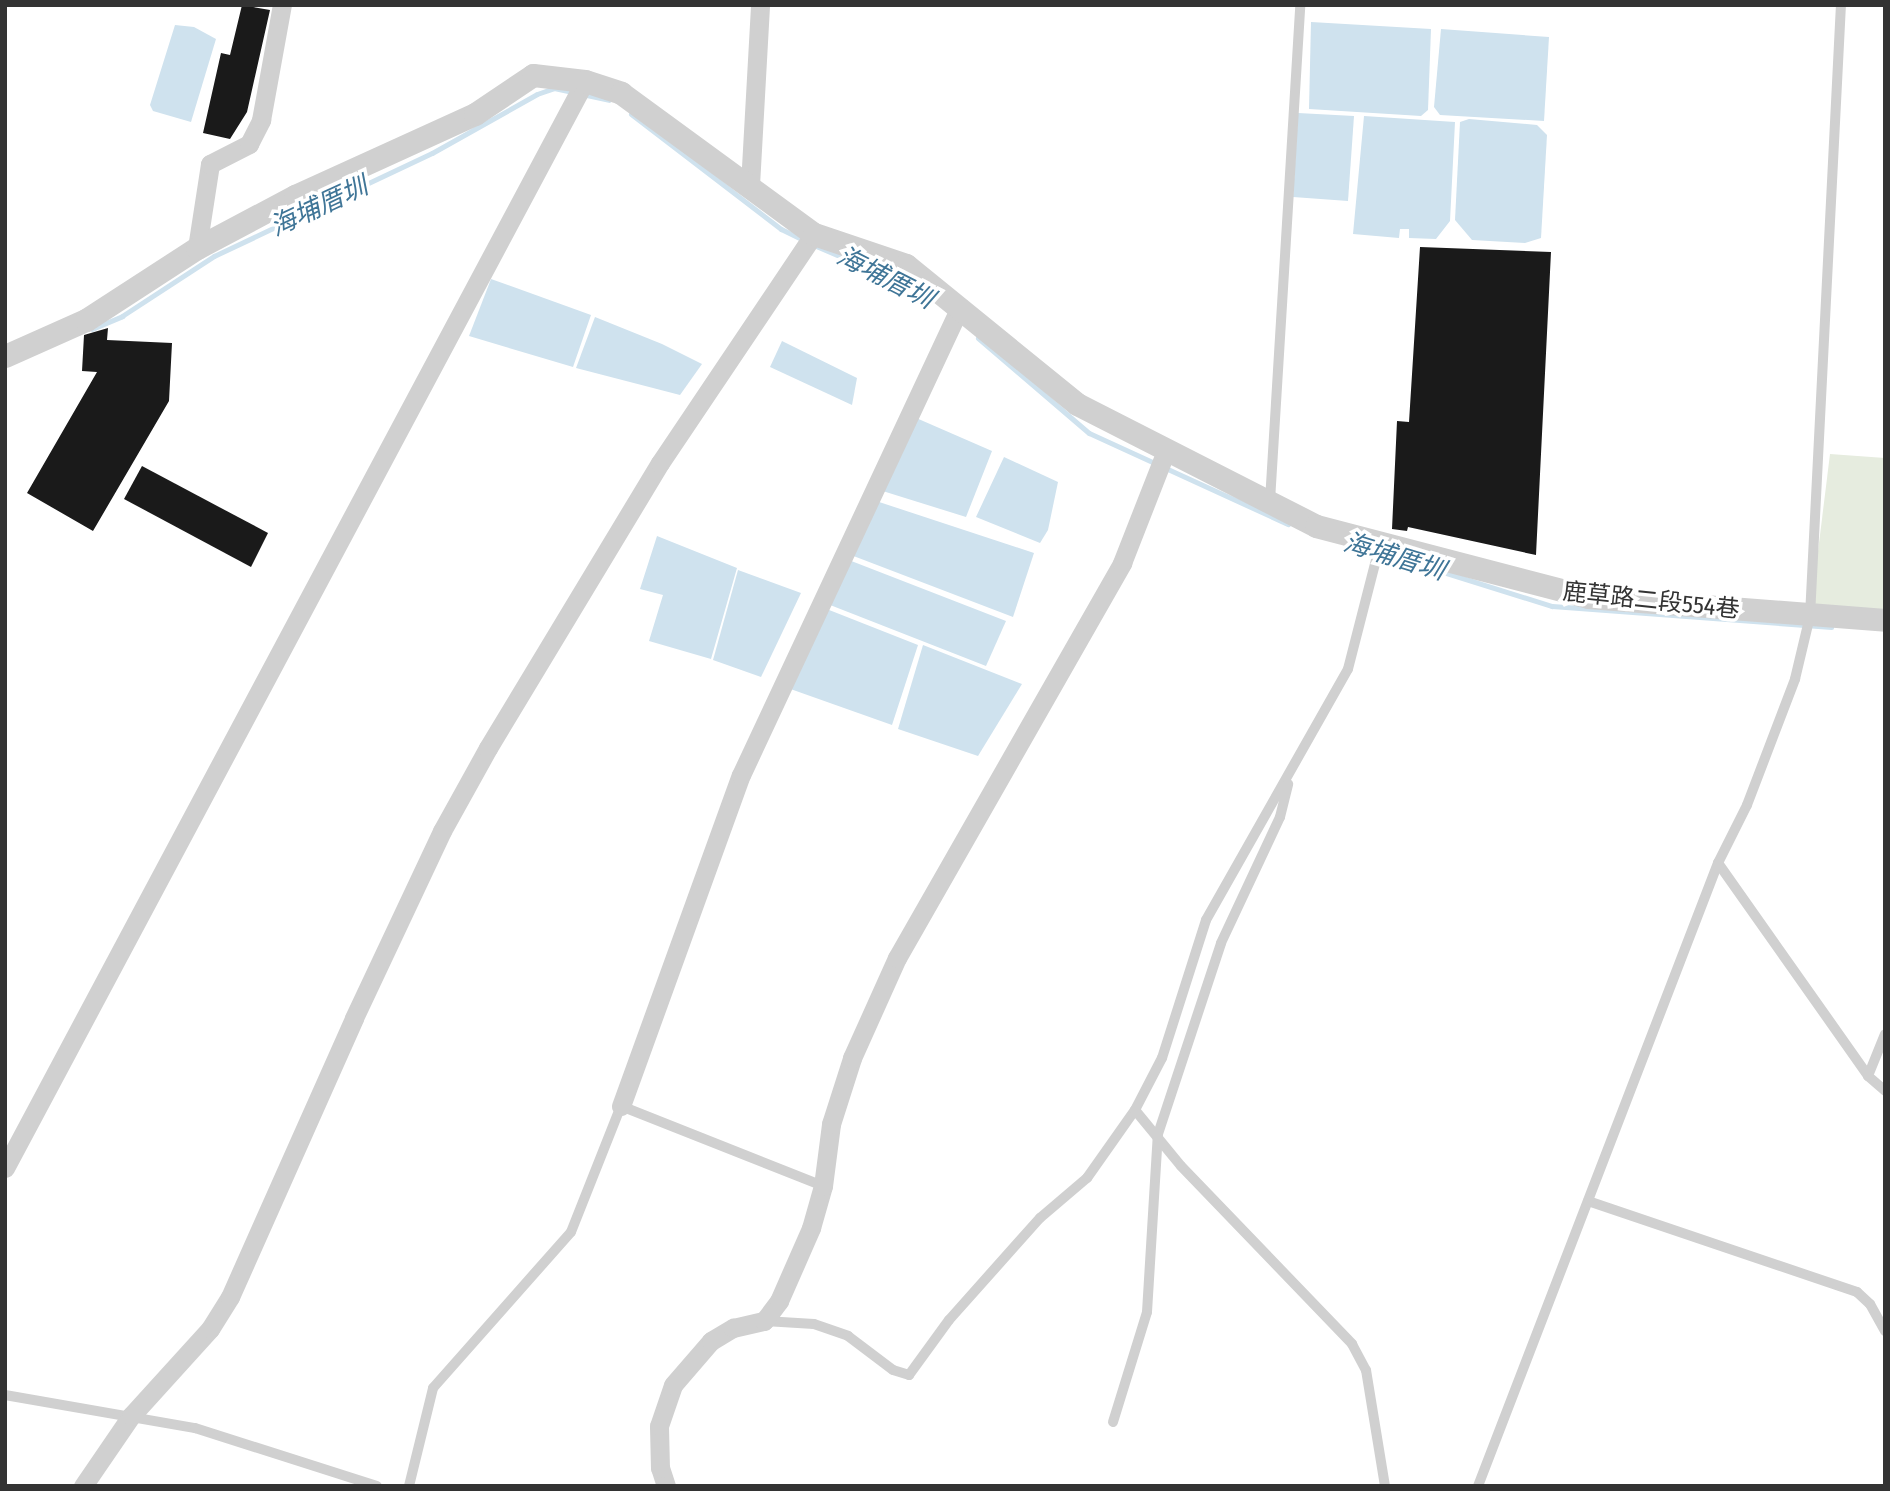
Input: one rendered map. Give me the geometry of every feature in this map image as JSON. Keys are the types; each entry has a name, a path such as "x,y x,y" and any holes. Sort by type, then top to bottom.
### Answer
{"street":[{"path":"197,247 210,164 249,144 261,120 282,5"},
{"path":"750,186 760,5"},
{"name":"鹿草路二段554巷","path":"5,356 86,320 197,247 295,196 475,114 533,75 586,81 621,93 750,186 808,244 906,265 1077,404 1165,453 1316,526 1381,540 1549,590 1810,616 1885,620"},
{"path":"5,1168 586,81"},
{"path":"83,1486 131,1416 209,1329 230,1297 442,831 559,623 808,244"},
{"path":"621,1106 741,775 869,506 947,327 960,307"},
{"path":"666,1486 660,1468 659,1426 674,1385 711,1341 733,1328 764,1321 793,1272 823,1186 831,1124 852,1058 897,958 1122,563 1165,453"}],"lane":[{"path":"1270,505 1300,5"},
{"path":"1478,1486 1718,863 1747,805 1795,679 1810,616 1841,5"},
{"path":"764,1321 814,1324 848,1336 893,1370 909,1375 949,1320 1040,1218 1087,1178 1135,1110 1162,1058 1206,920 1264,814 1289,780 1348,669 1381,540"},
{"path":"1113,1422 1147,1312 1158,1134 1221,943 1280,817 1289,780"},
{"path":"1718,863 1868,1076 1885,1091"},
{"path":"1868,1076 1885,1034"},
{"path":"410,1486 433,1388 572,1232 621,1106 823,1186"},
{"path":"1135,1110 1158,1134 1181,1166 1352,1345 1366,1370 1385,1486"},
{"path":"1588,1201 1857,1292 1870,1304 1885,1331"},
{"path":"5,1395 195,1428 377,1486"}],"shaded area":[{"path":"1830,454 1885,458 1885,624 1810,616"}],"water":[{"path":"1311,22 1431,29 1428,110 1421,116 1309,109"},
{"path":"175,25 194,27 216,39 191,122 153,111 150,105"},
{"path":"1441,29 1549,37 1544,121 1440,115 1434,107"},
{"path":"1298,113 1354,116 1348,201 1293,197"},
{"path":"1364,116 1455,122 1450,221 1436,239 1409,238 1409,229 1400,229 1399,238 1353,234"},
{"path":"1469,119 1537,125 1547,135 1541,238 1525,243 1472,240 1455,220 1460,122"},
{"path":"491,279 591,315 573,367 469,336"},
{"path":"595,317 662,344 702,364 680,395 576,368"},
{"path":"782,341 857,378 852,405 770,367"},
{"path":"907,414 992,451 966,517 873,488"},
{"path":"1004,457 1058,482 1048,530 1040,543 976,517"},
{"path":"867,498 1034,553 1013,617 843,552"},
{"path":"657,536 737,568 711,659 649,641 663,595 640,589"},
{"path":"841,557 1006,621 986,666 825,603"},
{"path":"738,570 801,593 761,677 713,660"},
{"path":"819,606 918,645 892,725 782,686"},
{"path":"923,645 1022,684 978,756 898,729"}],"building":[{"path":"242,5 270,10 247,112 230,139 203,133 221,53 230,55"},
{"path":"1420,247 1551,252 1536,555 1408,527 1407,531 1392,529 1397,421 1409,422"},
{"path":"108,328 107,340 172,343 169,401 93,531 27,493 97,372 82,371 84,335"},
{"path":"142,466 268,533 251,567 124,499"}],"waterway":[{"name":"海埔厝圳","path":"92,329 122,316 214,256 432,153 537,94 554,88 609,100"},
{"name":"海埔厝圳","path":"631,114 781,229 804,240"},
{"name":"海埔厝圳","path":"816,246 926,293"},
{"name":"海埔厝圳","path":"978,338 1089,433 1288,524"},
{"name":"海埔厝圳","path":"1408,561 1552,606 1831,627"}]}
